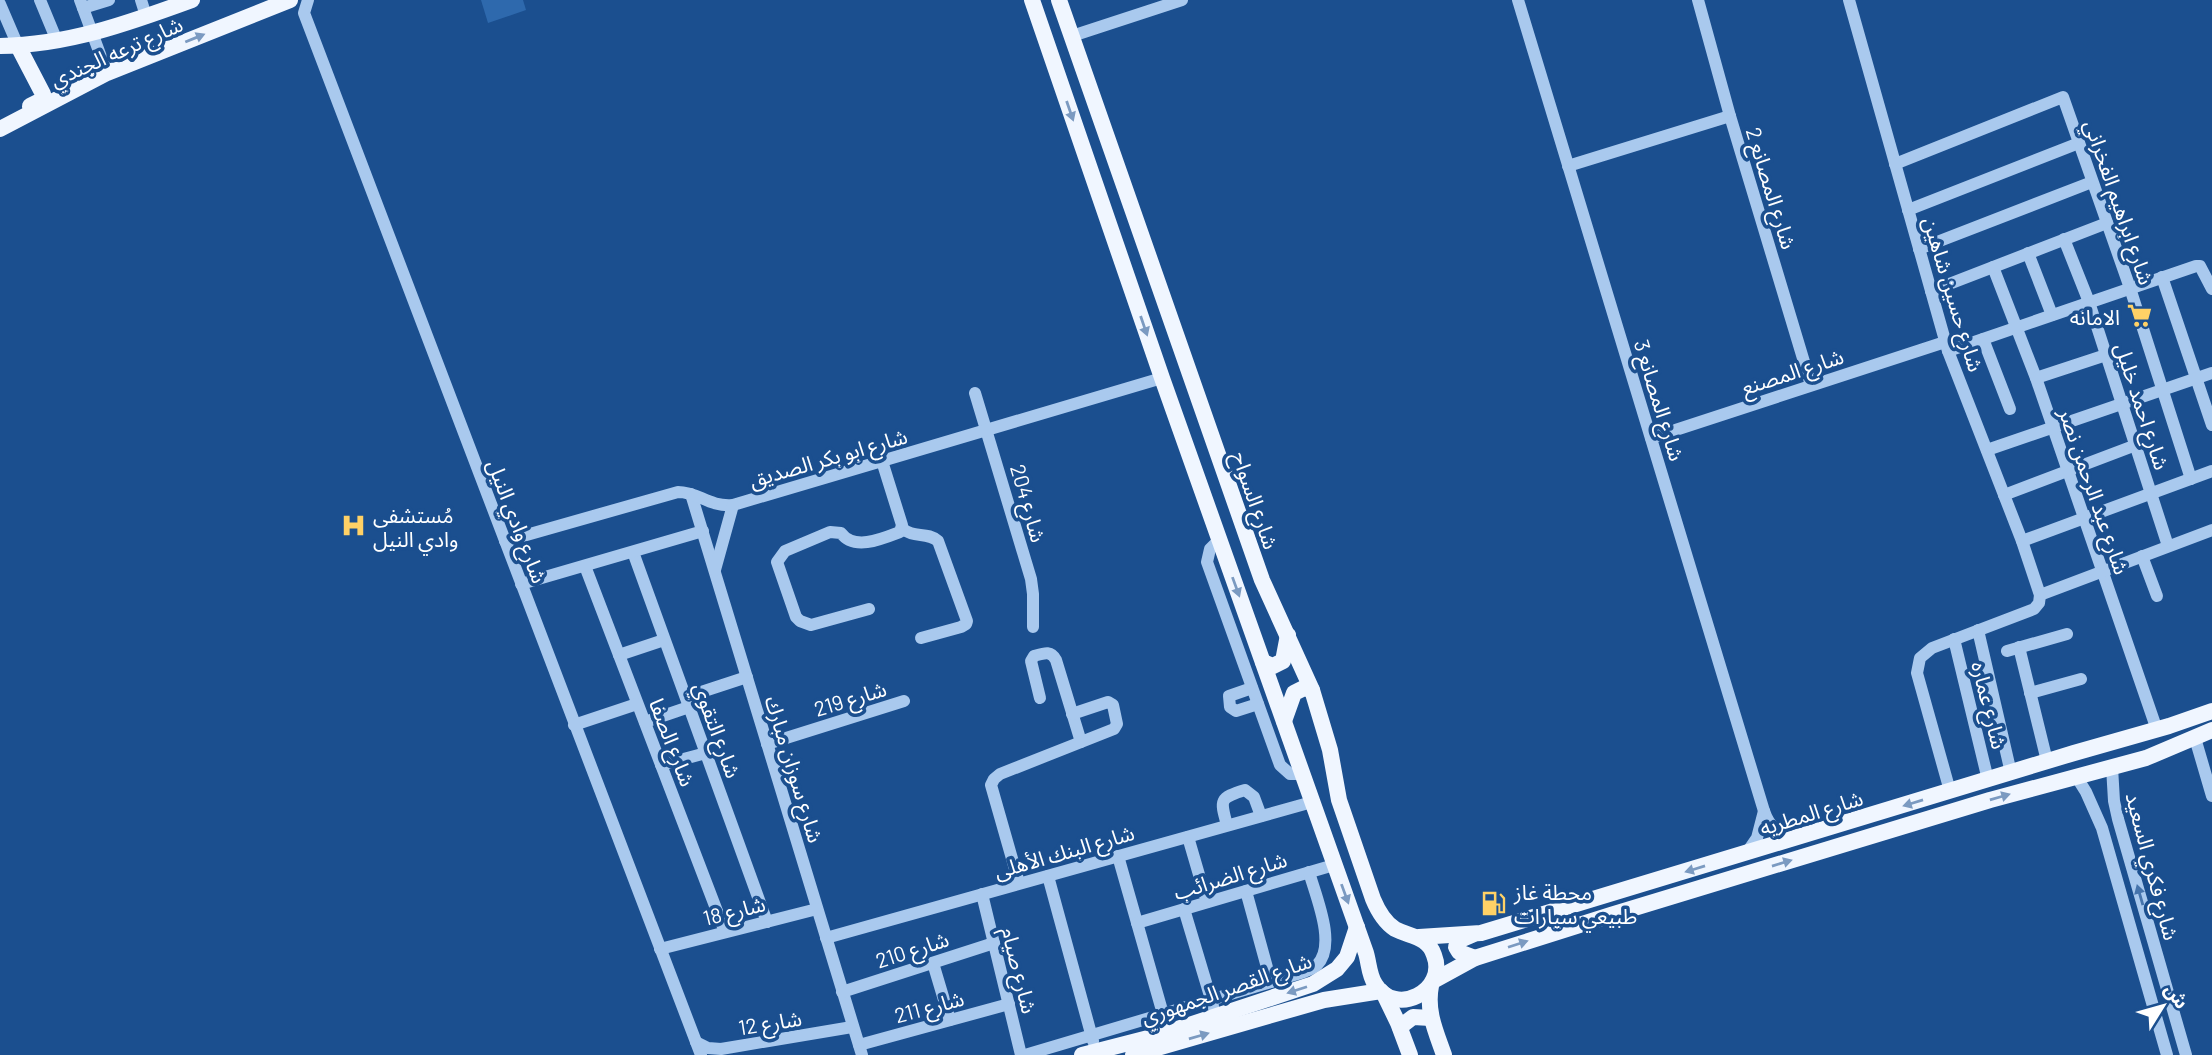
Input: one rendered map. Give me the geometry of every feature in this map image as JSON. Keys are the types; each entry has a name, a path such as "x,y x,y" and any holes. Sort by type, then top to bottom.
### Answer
{"main road":[{"name":"شارع ترعه الجندي","path":"0,46 57,41 93,34 192,0"},
{"name":"شارع ترعه الجندي","path":"0,129 46,101 107,73 290,0"},
{"path":"1033,3 1039,12 1044,12 1048,9 1050,0"},
{"name":"شارع السواح","path":"1059,0 1260,573 1312,690 1330,750 1343,814 1373,899 1380,913 1394,928 1419,937"},
{"path":"1033,3 1162,378 1357,927 1370,974 1400,1027 1410,1055"},
{"path":"1056,67 1056,39 1063,33 1072,36"},
{"path":"0,121 46,101 18,46"},
{"path":"1263,662 1273,666 1283,661 1288,634"},
{"path":"1284,720 1294,693 1304,688 1312,690"},
{"name":"شارع المطريه","path":"1419,937 1474,934 2047,761 2155,731 2212,711"},
{"name":"شارع المطريه","path":"1432,984 1475,958 1623,911 2131,762 2160,753 2212,730"},
{"path":"2155,731 2154,745 2160,753"},
{"path":"2074,753 2087,757 2115,751 2125,754 2131,762"},
{"name":"شارع القصر الجمهوري","path":"1090,1047 1168,1031 1313,985 1337,969 1350,949 1357,927"},
{"path":"1474,934 1458,941 1456,947 1459,952 1475,958"},
{"path":"1419,937 1429,945 1435,957 1437,969 1429,1002 1431,1018 1444,1055"},
{"path":"1337,969 1347,977 1351,989 1349,995"},
{"path":"1382,993 1395,999 1408,1000 1420,995 1432,984"},
{"name":"شارع القصر الجمهوري","path":"1133,1055 1324,1000 1382,993"},
{"path":"1400,1027 1413,1017 1431,1018"}],"street":[{"path":"40,0 57,41"},
{"path":"107,73 82,4 109,0"},
{"path":"141,0 146,16"},
{"name":"شارع وادي النيل","path":"307,0 304,13 701,1055"},
{"path":"1072,36 1182,0"},
{"name":"شارع المصانع 3","path":"1518,0 1763,811 1771,826 1793,839"},
{"name":"شارع المصانع 2","path":"1698,0 1811,386"},
{"name":"شارع حسين شاهين","path":"1849,0 1947,346 2040,595"},
{"path":"0,4 18,46"},
{"name":"شارع ابراهيم الفخراني","path":"1895,164 2063,97 2130,288 2191,479"},
{"path":"1568,166 1730,116"},
{"path":"1908,210 2079,143"},
{"path":"1919,249 2092,182"},
{"path":"1931,291 2107,223"},
{"name":"شارع احمد خليل","path":"2064,239 2106,355 2168,546"},
{"path":"2028,253 2052,315"},
{"name":"شارع المصنع","path":"1651,438 1811,386 1947,346 1983,339 2200,266 2212,289"},
{"name":"شارع عبد الرحمن نصر","path":"1993,267 2036,378 2155,731"},
{"path":"2162,277 2212,425"},
{"path":"1983,339 2010,409"},
{"path":"2036,378 2106,355"},
{"path":"1987,450 2212,373"},
{"name":"شارع ابو بكر الصديق","path":"505,541 678,492 691,494 713,504 733,505 1162,378"},
{"name":"شارع 204","path":"975,393 1031,579 1033,627"},
{"path":"2004,495 2136,445"},
{"path":"882,461 902,528 910,534 929,535 938,541 967,621 961,627 921,638"},
{"path":"2022,541 2212,471"},
{"name":"شارع سوزان مبارك","path":"691,494 860,1050"},
{"path":"715,570 733,505"},
{"path":"869,609 811,625 800,621 796,617 778,567 779,558 785,551 830,532 841,533 848,541 857,544 897,534 902,528"},
{"path":"1951,791 1917,673 1917,666 1925,652 2034,609 2039,603 2040,595 2212,530"},
{"path":"521,584 703,531"},
{"path":"1219,540 1210,549 1207,562 1252,688 1280,765 1290,774 1303,774"},
{"name":"شارع التقوي","path":"633,552 767,922"},
{"path":"2142,556 2157,596"},
{"name":"شارع الصفا","path":"585,566 725,932"},
{"path":"1979,630 2011,773"},
{"path":"2047,761 2030,693 2013,649 2067,634"},
{"name":"شارع عماره","path":"1954,639 1988,780"},
{"path":"618,655 664,640"},
{"path":"1040,698 1031,661 1034,656 1047,653 1056,660 1081,742"},
{"path":"645,722 747,677"},
{"path":"2030,693 2081,679"},
{"path":"1252,688 1229,696 1230,707 1236,711 1258,704"},
{"name":"شارع 219","path":"767,744 904,701"},
{"path":"1019,883 991,785 1000,774 1114,729 1117,720 1113,705 1108,702 1072,714"},
{"path":"574,724 638,704"},
{"path":"2195,738 2212,796"},
{"path":"661,765 706,753"},
{"name":"شارع فكري السعيد","path":"2112,767 2118,819 2186,1055"},
{"name":"شارع فكري السعيد","path":"2076,776 2102,828 2166,1055"},
{"path":"1227,825 1223,800 1245,790 1254,797 1261,816"},
{"name":"شارع البنك الأهلى","path":"826,937 1312,802"},
{"path":"1746,854 1760,830 1763,811"},
{"path":"1188,836 1207,902"},
{"path":"1118,856 1168,1031"},
{"name":"شارع الضرائب","path":"1137,923 1334,865"},
{"path":"1023,1055 1090,1047 1164,1014 1315,967 1324,955 1327,940 1309,872"},
{"path":"1048,876 1090,1047"},
{"path":"1246,891 1271,982"},
{"name":"شارع صيام","path":"982,894 1023,1055"},
{"name":"شارع 18","path":"660,949 817,909"},
{"path":"1184,909 1216,1017"},
{"name":"شارع 210","path":"842,992 994,943"},
{"path":"933,963 950,1020"},
{"name":"شارع 211","path":"860,1050 950,1020 1009,1004"},
{"name":"شارع 12","path":"696,1042 708,1048 721,1049 852,1027"}],"shaded area":[{"path":"481,0 523,0 526,10 488,23"}],"place":[{"name":"الامانه","path":"2140,316"},
{"name":"مُستشفى وادي النيل","path":"353,526"},
{"name":"محطة غاز طبيعي سيارات","path":"1494,903"}]}
